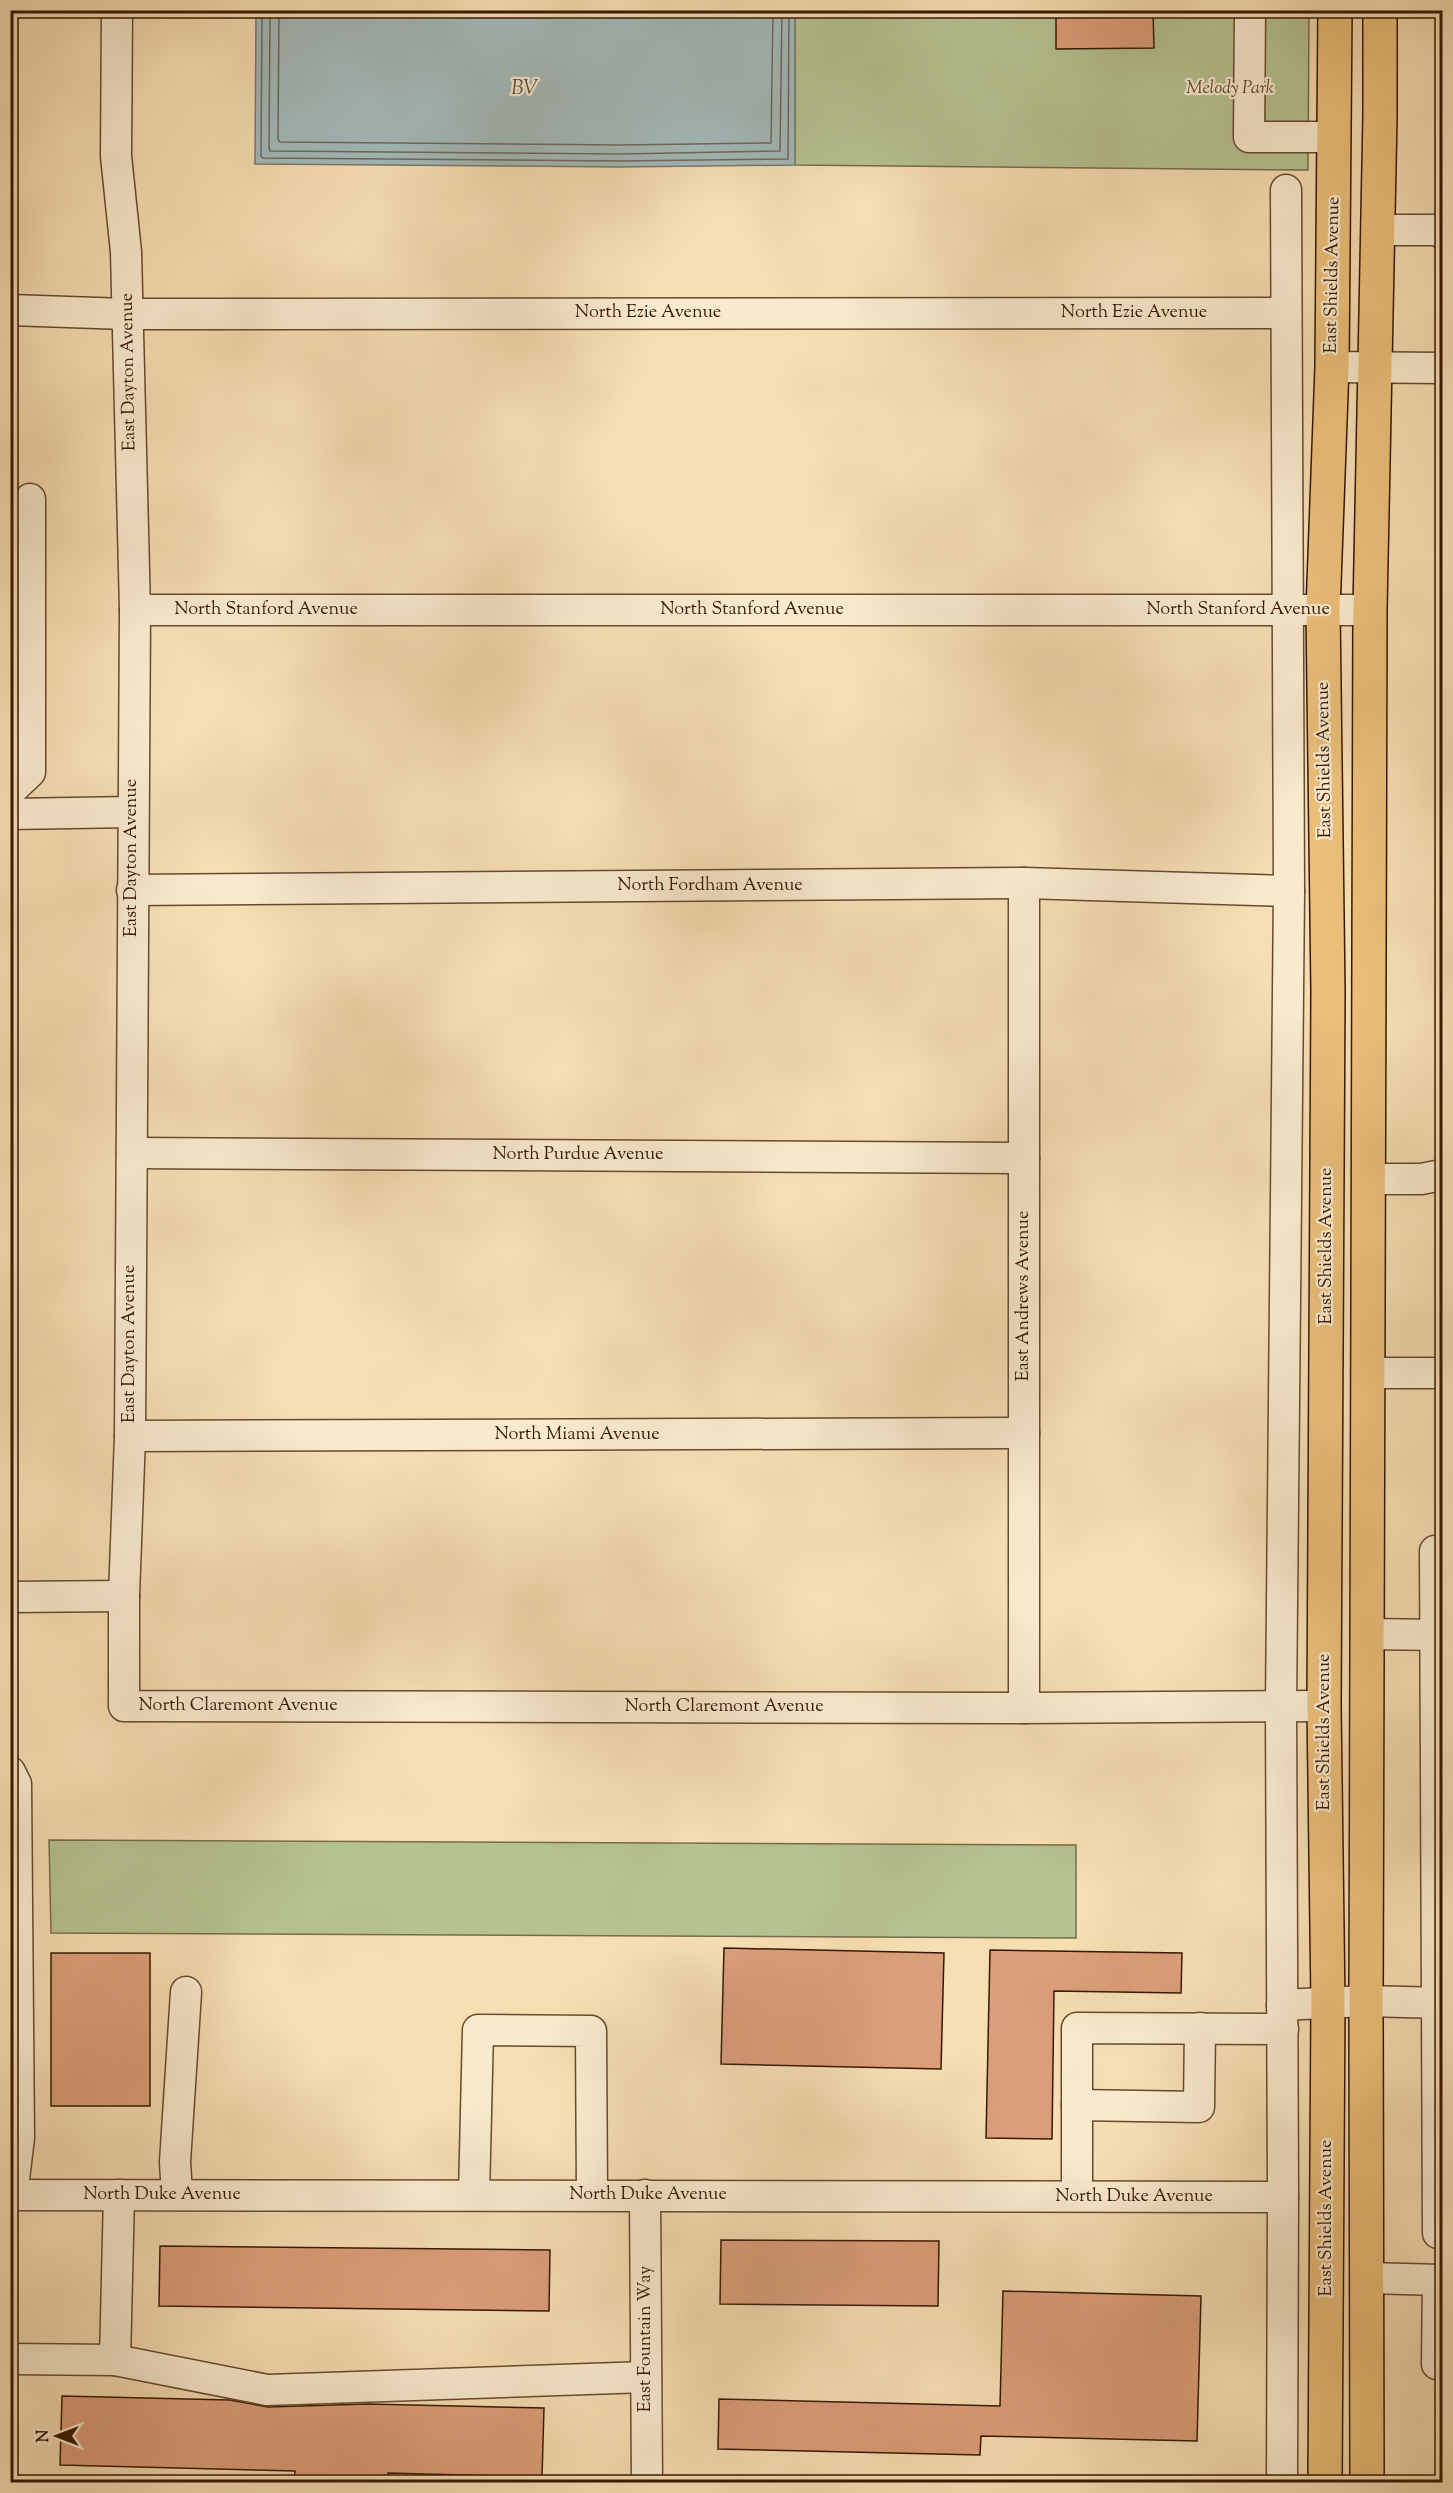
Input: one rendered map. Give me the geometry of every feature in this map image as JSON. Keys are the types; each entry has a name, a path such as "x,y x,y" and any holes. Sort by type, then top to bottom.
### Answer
{"main road":[{"name":"East Shields Avenue","path":"1325,2482 1328,2003 1324,1706 1328,992 1323,610 1332,367 1335,10"},
{"path":"1367,2482 1368,1373 1407,1178 1370,610 1379,16"}],"street":[{"name":"East Dayton Avenue","path":"117,10 116,156 126,252 135,610 130,1436 124,1596 124,1706"},
{"path":"1250,10 1249,137 1334,137"},
{"name":"East Shields Avenue","path":"1282,2482 1284,2197 1281,1706 1289,891 1286,190"},
{"path":"1377,230 1437,230 1443,233"},
{"name":"North Ezie Avenue","path":"10,310 126,314 1286,313"},
{"path":"1332,367 1443,368"},
{"path":"10,791 30,772 30,499"},
{"name":"North Stanford Avenue","path":"135,610 1370,610"},
{"path":"10,814 133,812"},
{"name":"North Fordham Avenue","path":"132,890 1024,883 1289,891"},
{"name":"East Andrews Avenue","path":"1024,883 1024,1708"},
{"name":"North Purdue Avenue","path":"132,1153 1024,1158"},
{"path":"1368,1373 1443,1373"},
{"name":"North Miami Avenue","path":"130,1436 1024,1433"},
{"path":"1438,2233 1440,2153 1439,1635 1435,1551 1443,1551"},
{"path":"10,1597 124,1596"},
{"path":"1367,1634 1439,1635"},
{"name":"North Claremont Avenue","path":"124,1706 1024,1708 1324,1706"},
{"name":"North Duke Avenue","path":"10,1772 16,1784 20,2138 11,2194 1284,2197"},
{"path":"177,2195 175,2162 186,1992"},
{"path":"1077,2196 1077,2028 1200,2028 1283,2017 1328,2003 1366,2001 1440,2003"},
{"path":"1077,2105 1199,2107 1200,2028"},
{"path":"474,2195 477,2030 591,2031 592,2195"},
{"path":"115,2360 119,2195"},
{"name":"East Fountain Way","path":"645,2195 646,2482"},
{"path":"1367,2278 1441,2280 1437,2364"},
{"path":"10,2359 115,2360 267,2390 646,2377"}],"green space":[{"name":"Melody Park","path":"795,11 1309,11 1308,170 795,165"},
{"path":"49,1840 1076,1845 1076,1938 51,1933"}],"water":[{"name":"BV","path":"256,11 795,11 795,165 620,167 255,164"}],"building":[{"path":"1056,10 1153,10 1154,48 1056,49"},
{"path":"724,1948 944,1953 941,2069 721,2064"},
{"path":"990,1950 1182,1953 1181,1993 1054,1991 1052,2139 986,2138"},
{"path":"51,1953 150,1953 150,2106 51,2106"},
{"path":"721,2240 939,2241 938,2306 720,2304"},
{"path":"160,2246 550,2250 549,2311 159,2306"},
{"path":"1003,2291 1201,2296 1197,2441 981,2436 980,2455 718,2449 719,2399 1000,2406"},
{"path":"62,2396 230,2400 268,2407 368,2404 544,2408 542,2477 388,2473 388,2482 294,2482 295,2471 60,2465"}]}
